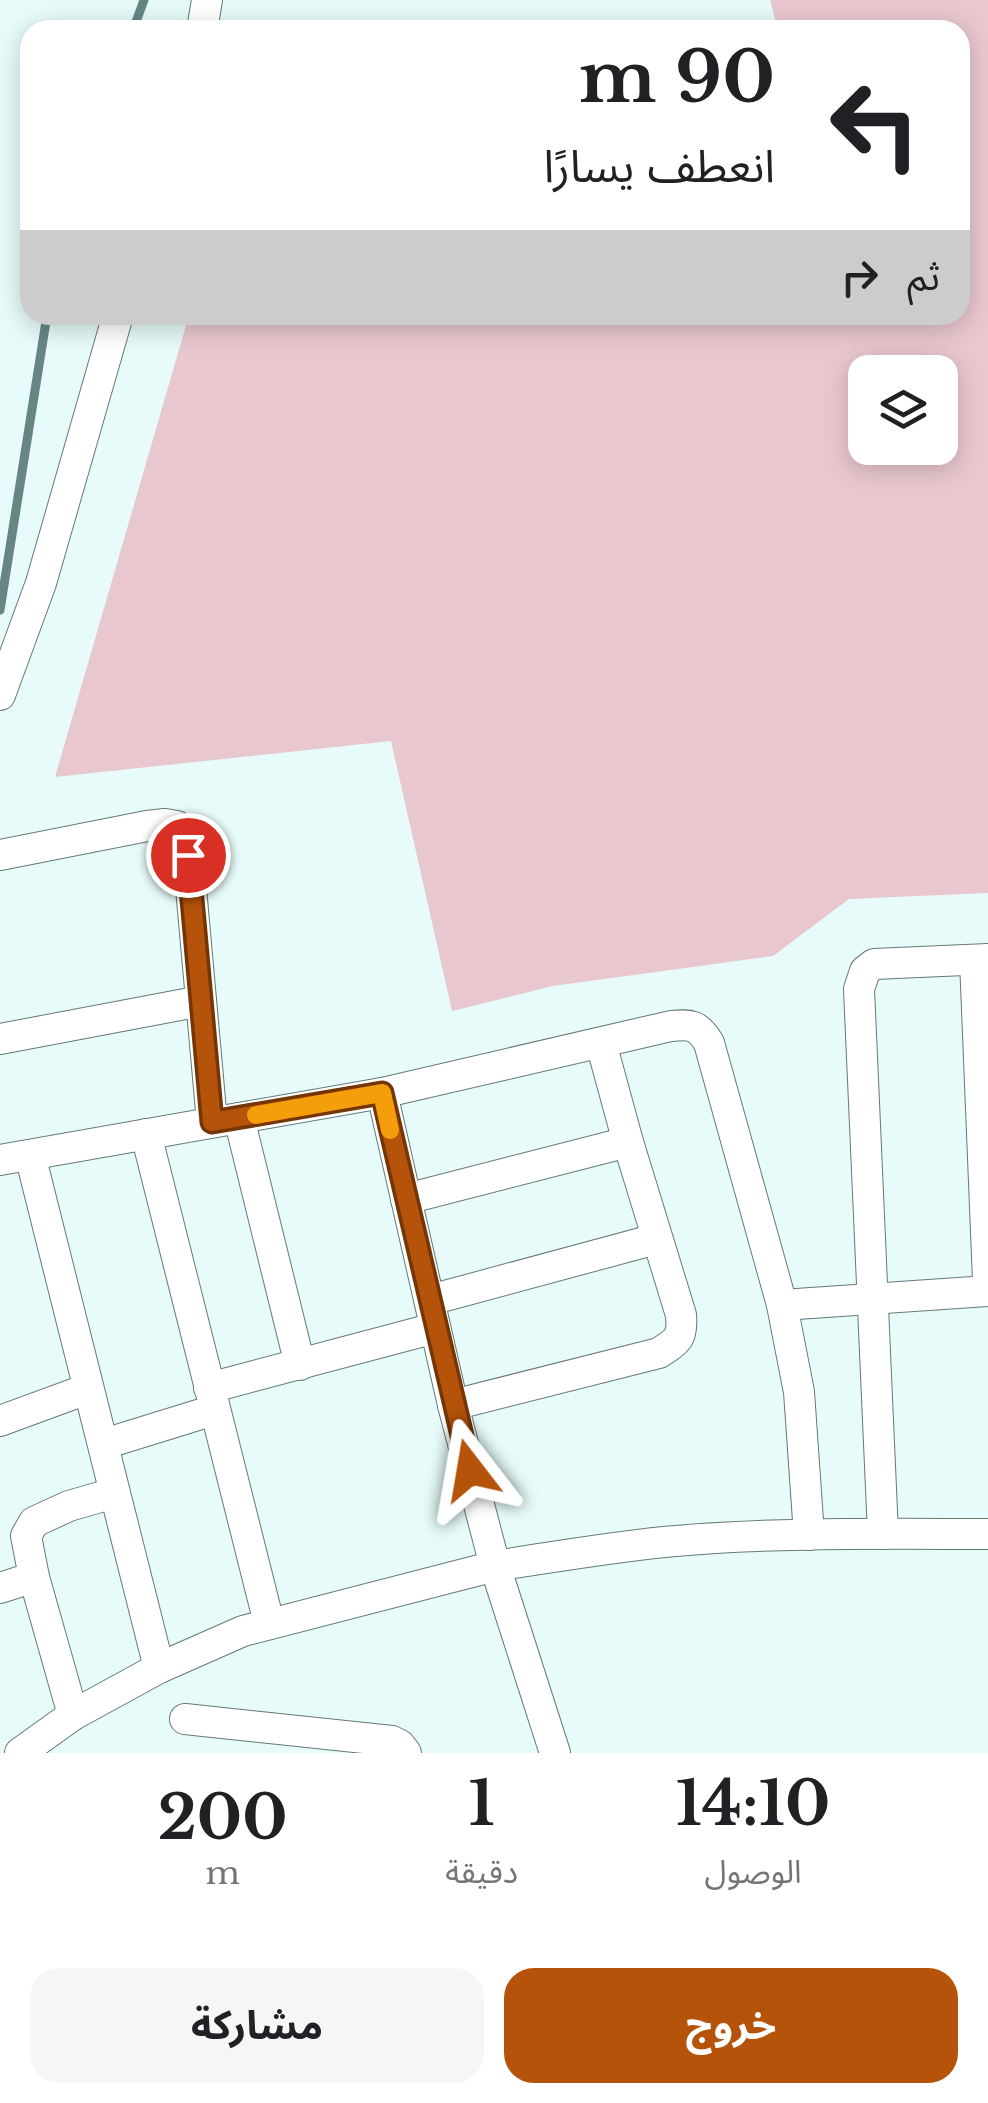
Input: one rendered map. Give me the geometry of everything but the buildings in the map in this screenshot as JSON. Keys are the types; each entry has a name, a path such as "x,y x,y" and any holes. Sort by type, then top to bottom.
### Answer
{"street":[{"path":"0,695 40,584 115,325"},
{"path":"0,854 147,826 177,826 188,855 201,1001 225,1120 300,1364"},
{"path":"883,1534 860,989 864,971 874,964 982,959 988,1281"},
{"path":"0,1039 201,1001"},
{"path":"0,1160 382,1093 689,1024 702,1031 708,1044 782,1304 799,1392 810,1534"},
{"path":"454,1405 659,1352 676,1342 682,1329 601,1043"},
{"path":"382,1093 495,1566 555,1753"},
{"path":"146,1134 269,1623"},
{"path":"406,1199 628,1142"},
{"path":"30,1155 159,1668"},
{"path":"104,1444 432,1314 656,1239"},
{"path":"782,1304 988,1292"},
{"path":"0,1421 87,1389"},
{"path":"73,1715 26,1536 34,1522 69,1506 114,1493"},
{"path":"20,1753 73,1715 159,1668 243,1631 495,1566 666,1542 810,1534 988,1534"},
{"path":"0,1588 34,1577"},
{"path":"185,1719 299,1743 392,1742 400,1744 406,1753"}],"shaded area":[{"path":"770,0 988,0 988,893 849,899 773,956 553,986 452,1011 391,741 55,777 186,325 970,325 970,20 775,20"}],"waterway":[{"path":"137,20 144,0"},
{"path":"0,610 45,325"}],"slow traffic":[{"path":"256,1115 382,1093 390,1130"}],"route":[{"path":"188,855 212,1122 382,1093 470,1470"}]}
